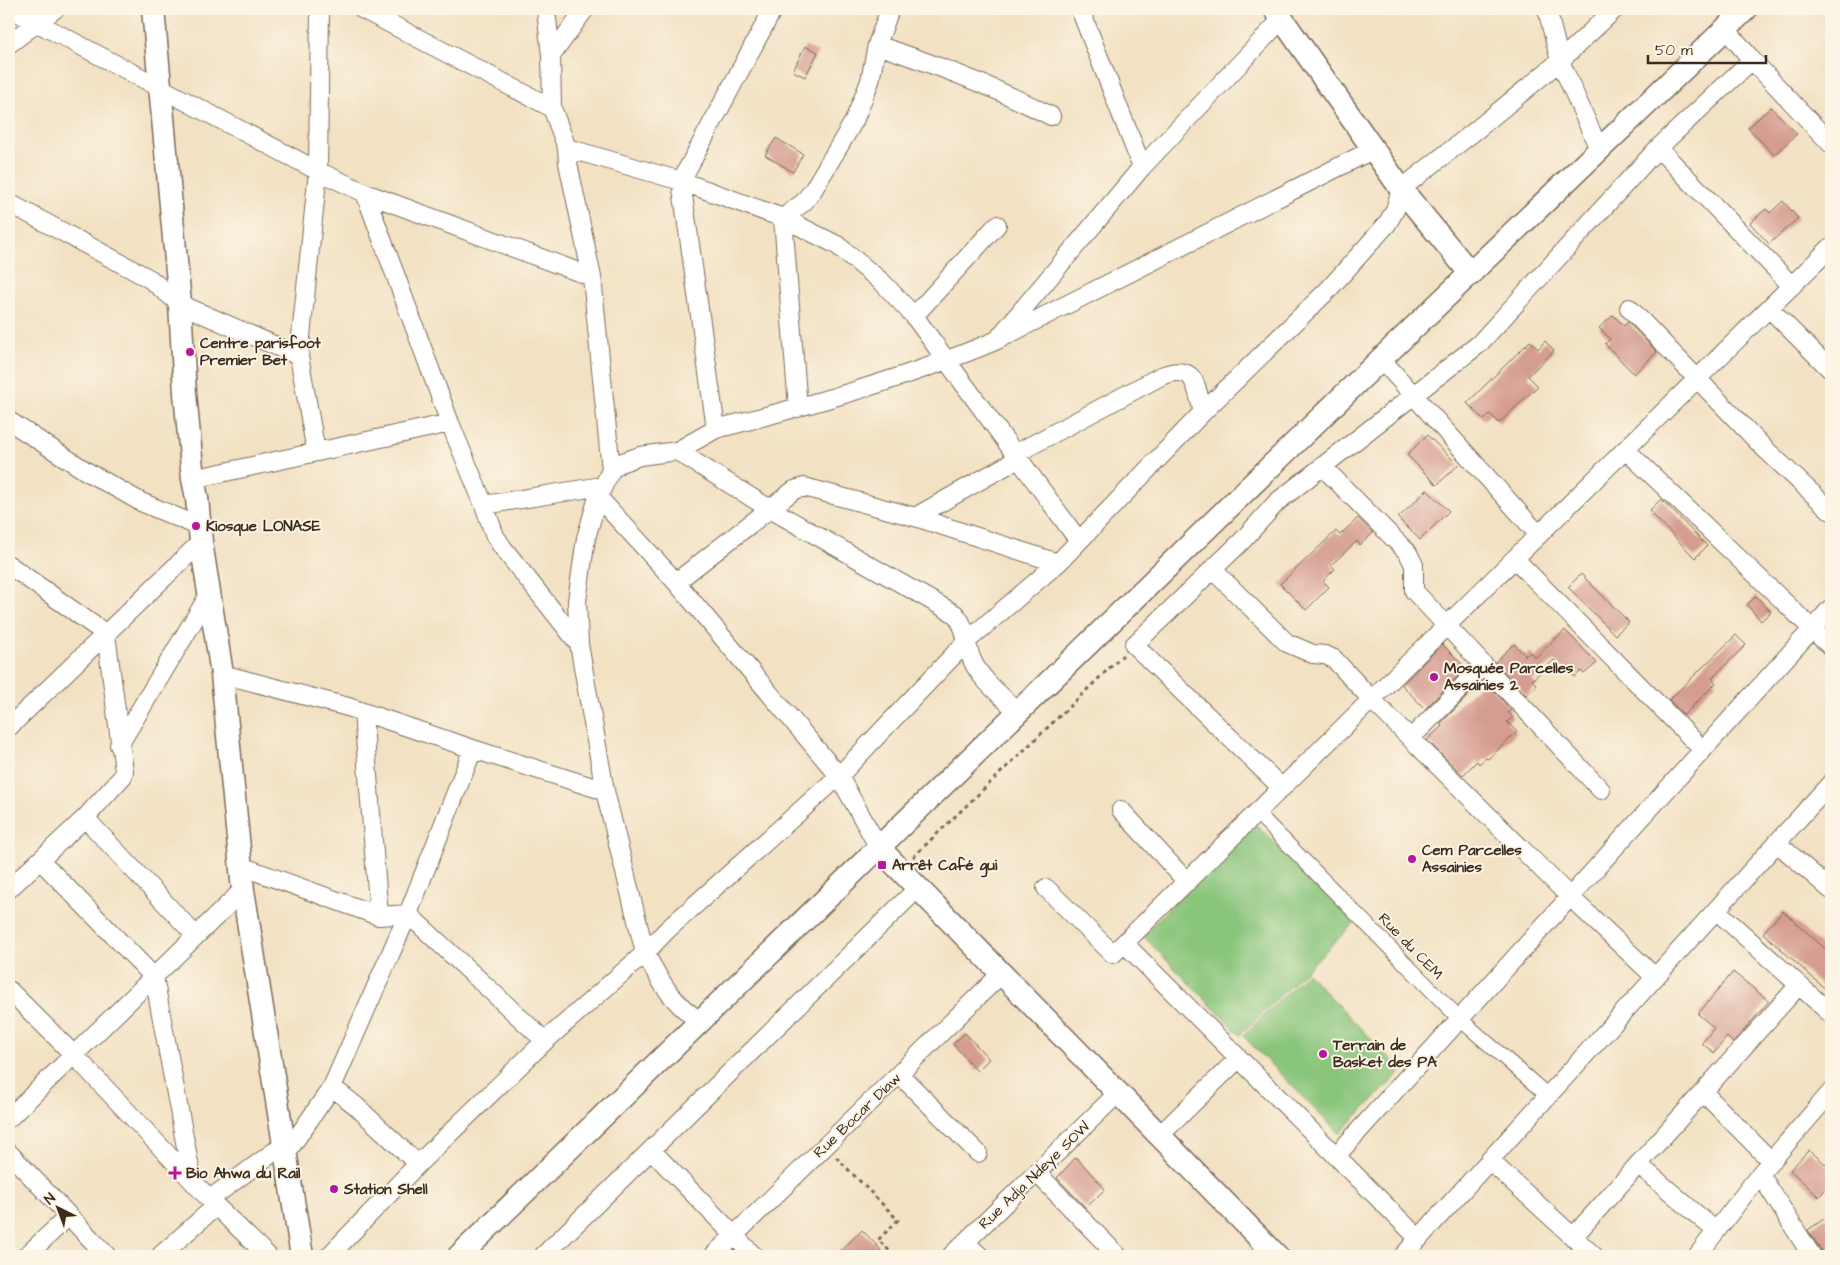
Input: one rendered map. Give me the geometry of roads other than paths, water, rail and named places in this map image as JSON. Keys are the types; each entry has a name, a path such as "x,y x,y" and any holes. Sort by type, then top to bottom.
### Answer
{"street":[{"path":"11,9 318,171 365,193 592,277"},
{"path":"9,44 55,9"},
{"path":"153,9 180,304 185,393 193,479 222,674 243,890 302,1256"},
{"path":"316,452 299,356 318,171 320,9"},
{"path":"362,9 552,108"},
{"path":"546,9 552,56 552,108 567,148 568,163 592,277 611,470"},
{"path":"552,56 585,9"},
{"path":"716,429 681,181 773,9"},
{"path":"783,218 804,202 813,190 850,128 870,81 877,45 890,9"},
{"path":"1080,9 1142,167"},
{"path":"1548,9 1560,61 1599,149"},
{"path":"329,1256 418,1164 545,1041 839,776 968,640 1058,563 1203,412 1328,290 1365,250 1387,224 1395,210 1401,189 1560,61 1615,9"},
{"path":"1726,29 1737,9"},
{"path":"458,1256 1381,359 1746,9"},
{"path":"995,341 1142,167 1279,14 1372,150 1401,189 1471,274"},
{"path":"1726,29 1752,60 1831,144"},
{"path":"877,45 1001,91 1051,116"},
{"path":"1282,788 1134,645 1242,541 1277,502 1479,344 1658,148 1752,60"},
{"path":"567,148 681,181 783,218 837,245 883,283 914,316 1079,541"},
{"path":"1658,148 1792,286"},
{"path":"700,1021 679,1005 666,991 645,952 605,790 579,644 578,601 586,538 600,491 611,470 620,463 640,456 677,450 716,429 798,408 948,361 995,341 1372,150"},
{"path":"365,193 450,423 495,536 579,644"},
{"path":"9,204 150,279 180,304 299,356"},
{"path":"783,218 798,408"},
{"path":"914,316 997,225"},
{"path":"1046,888 1113,954 1831,247"},
{"path":"1629,308 1763,447 1831,511"},
{"path":"1769,308 1831,370"},
{"path":"1381,359 1539,535"},
{"path":"915,517 1017,456 1160,376 1174,371 1184,372 1193,379 1203,412"},
{"path":"9,421 86,470 200,534"},
{"path":"193,479 450,423"},
{"path":"677,450 770,509 955,614 960,620 968,640 969,653 980,673 1018,712"},
{"path":"1626,450 1811,630 1831,647"},
{"path":"1322,466 1408,553 1414,565 1414,591 1601,790"},
{"path":"676,582 794,490 804,487 915,517 1058,563"},
{"path":"484,505 600,491"},
{"path":"600,491 839,776 879,848 1277,1256"},
{"path":"9,728 106,634 200,534"},
{"path":"1515,559 1702,750"},
{"path":"9,565 106,634 119,745 124,771 122,776 85,818 9,889"},
{"path":"1212,570 1287,643 1313,654 1325,655 1334,659 1372,700 1570,897 1655,977"},
{"path":"119,745 210,595"},
{"path":"1336,1156 1831,608"},
{"path":"1411,738 1484,666"},
{"path":"222,674 364,712 473,749 605,790"},
{"path":"364,712 379,916"},
{"path":"160,1256 213,1203 284,1150 332,1087 408,914 473,749"},
{"path":"1403,1256 1831,783"},
{"path":"1121,810 1187,882"},
{"name":"Rue du CEM","path":"1257,812 1460,1019 1548,1096"},
{"path":"85,818 196,936"},
{"path":"1777,842 1831,890"},
{"path":"40,860 154,977 192,1180"},
{"path":"241,866 379,916 408,914 545,1041"},
{"path":"543,1256 918,888"},
{"path":"9,1118 243,890"},
{"path":"1716,910 1831,1014"},
{"path":"1124,943 1419,1239"},
{"name":"Rue Bocar Diaw","path":"713,1256 1001,974"},
{"path":"1573,1237 1799,985"},
{"path":"9,990 74,1055 213,1203 268,1256"},
{"path":"1159,1136 1239,1058"},
{"path":"899,1074 978,1153"},
{"path":"332,1087 355,1104 418,1164"},
{"path":"1703,1092 1765,1167 1809,1255"},
{"path":"1697,1256 1765,1167 1831,1092"},
{"name":"Rue Adja Ndeye SOW","path":"951,1256 1118,1093"},
{"path":"651,1150 754,1256"},
{"path":"9,1153 107,1256"},
{"path":"1489,1160 1594,1256"},
{"path":"1638,1164 1716,1232"},
{"path":"1037,1173 1118,1256"},
{"path":"26,1256 69,1216"},
{"path":"965,1242 980,1256"}],"place":[{"name":"Centre parisfoot Premier Bet","path":"190,352"},
{"name":"Kiosque LONASE","path":"196,526"},
{"name":"Mosquée Parcelles Assainies 2","path":"1434,677"},
{"name":"Cem Parcelles Assainies","path":"1412,859"},
{"name":"Arrêt Café gui","path":"882,865"},
{"name":"Terrain de Basket des PA","path":"1323,1054"},
{"name":"Bio Ahwa du Rail","path":"175,1173"},
{"name":"Station Shell","path":"334,1189"}]}
